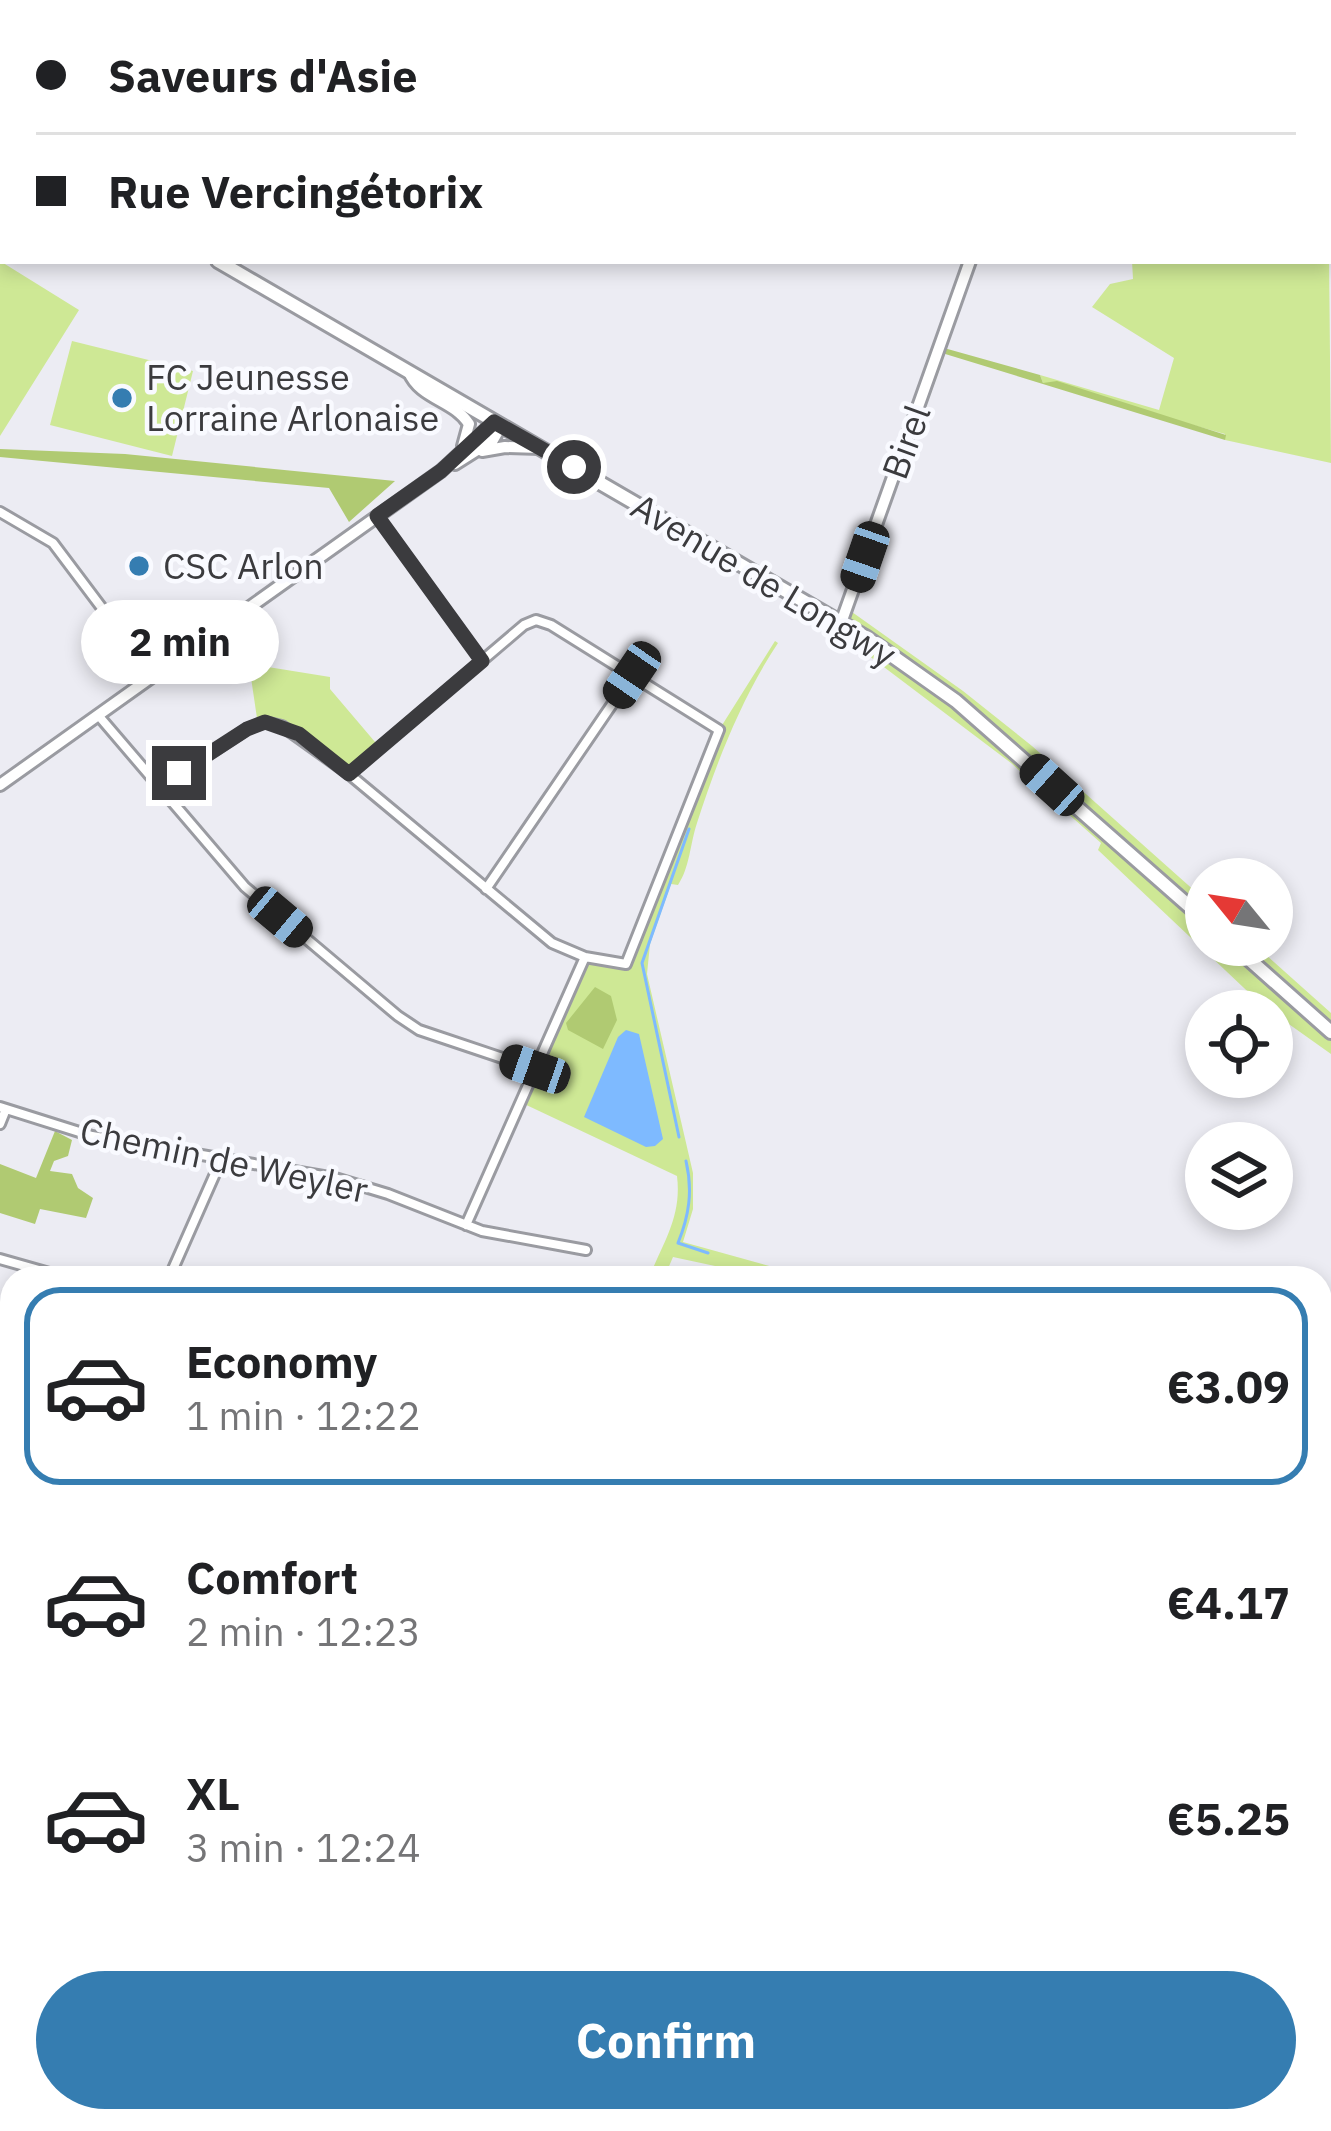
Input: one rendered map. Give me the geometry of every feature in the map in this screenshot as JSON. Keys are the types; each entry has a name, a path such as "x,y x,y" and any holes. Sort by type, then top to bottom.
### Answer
{"main road":[{"name":"Avenue de Longwy","path":"223,264 841,623 956,701 1185,903"},
{"name":"Birel","path":"841,623 969,264"},
{"path":"409,372 415,386 470,424 469,437 441,471"},
{"path":"441,471 493,440 498,424"},
{"path":"0,785 441,471 498,424"},
{"path":"478,452 540,448"},
{"path":"1257,966 1331,1032"}],"street":[{"path":"0,512 53,543 153,676"},
{"path":"377,516 482,661"},
{"path":"160,787 265,722 299,734 552,943 585,957 626,964 718,730 536,620 349,774"},
{"path":"487,889 632,675"},
{"path":"98,715 244,887 398,1016 419,1030 535,1069"},
{"path":"466,1225 585,957"},
{"path":"0,1124 3,1108"},
{"name":"Chemin de Weyler","path":"3,1108 92,1136 335,1178 388,1193 466,1225 586,1250"},
{"path":"175,1266 222,1157"}],"green space":[{"name":"FC Jeunesse Lorraine Arlonaise","path":"0,264 5,264 79,310 0,436"},
{"path":"963,264 974,264 852,612 1032,746 1185,882 1185,932 1098,850 1101,843 1011,763 860,649 866,638 841,623 868,549 863,543"},
{"path":"1132,264 1329,264 1331,463 1225,440 1225,434 1043,383 1040,375 1159,410 1174,358 1092,307 1110,284 1133,279"},
{"name":"FC Jeunesse Lorraine Arlonaise","path":"72,341 193,371 172,456 50,425"},
{"path":"944,348 1040,375 1043,383 1057,381 1226,435 1225,440 942,353"},
{"path":"0,449 125,454 395,481 349,522 329,488 0,457"},
{"path":"775,641 722,753 682,878 678,885 671,884 650,944 647,974 693,1173 693,1209 683,1242 770,1266 715,1266 673,1257 669,1266 654,1266 674,1217 677,1176 520,1102 585,957 626,963 719,730"},
{"path":"249,664 330,677 330,689 381,749 349,774 282,726 258,725"},
{"path":"1221,966 1278,966 1331,1013 1331,1054 1293,1027 1293,990 1246,990"},
{"path":"595,987 611,996 617,1020 603,1049 568,1030 566,1023"},
{"path":"55,1131 72,1140 68,1156 54,1161 50,1171 72,1174 78,1188 93,1198 86,1218 40,1209 35,1224 0,1213 0,1164 36,1178"}],"water":[{"path":"626,1030 639,1034 663,1139 655,1146 646,1147 584,1117 618,1037"}],"waterway":[{"path":"679,1137 642,963 689,829"},
{"path":"686,1161 689,1203 678,1243 708,1253"}],"place":[{"name":"FC Jeunesse Lorraine Arlonaise","path":"122,398"},
{"name":"CSC Arlon","path":"139,566"}],"route":[{"path":"179,773 265,722 299,734 349,774 482,661 377,516 441,471 494,422 574,467"}]}
